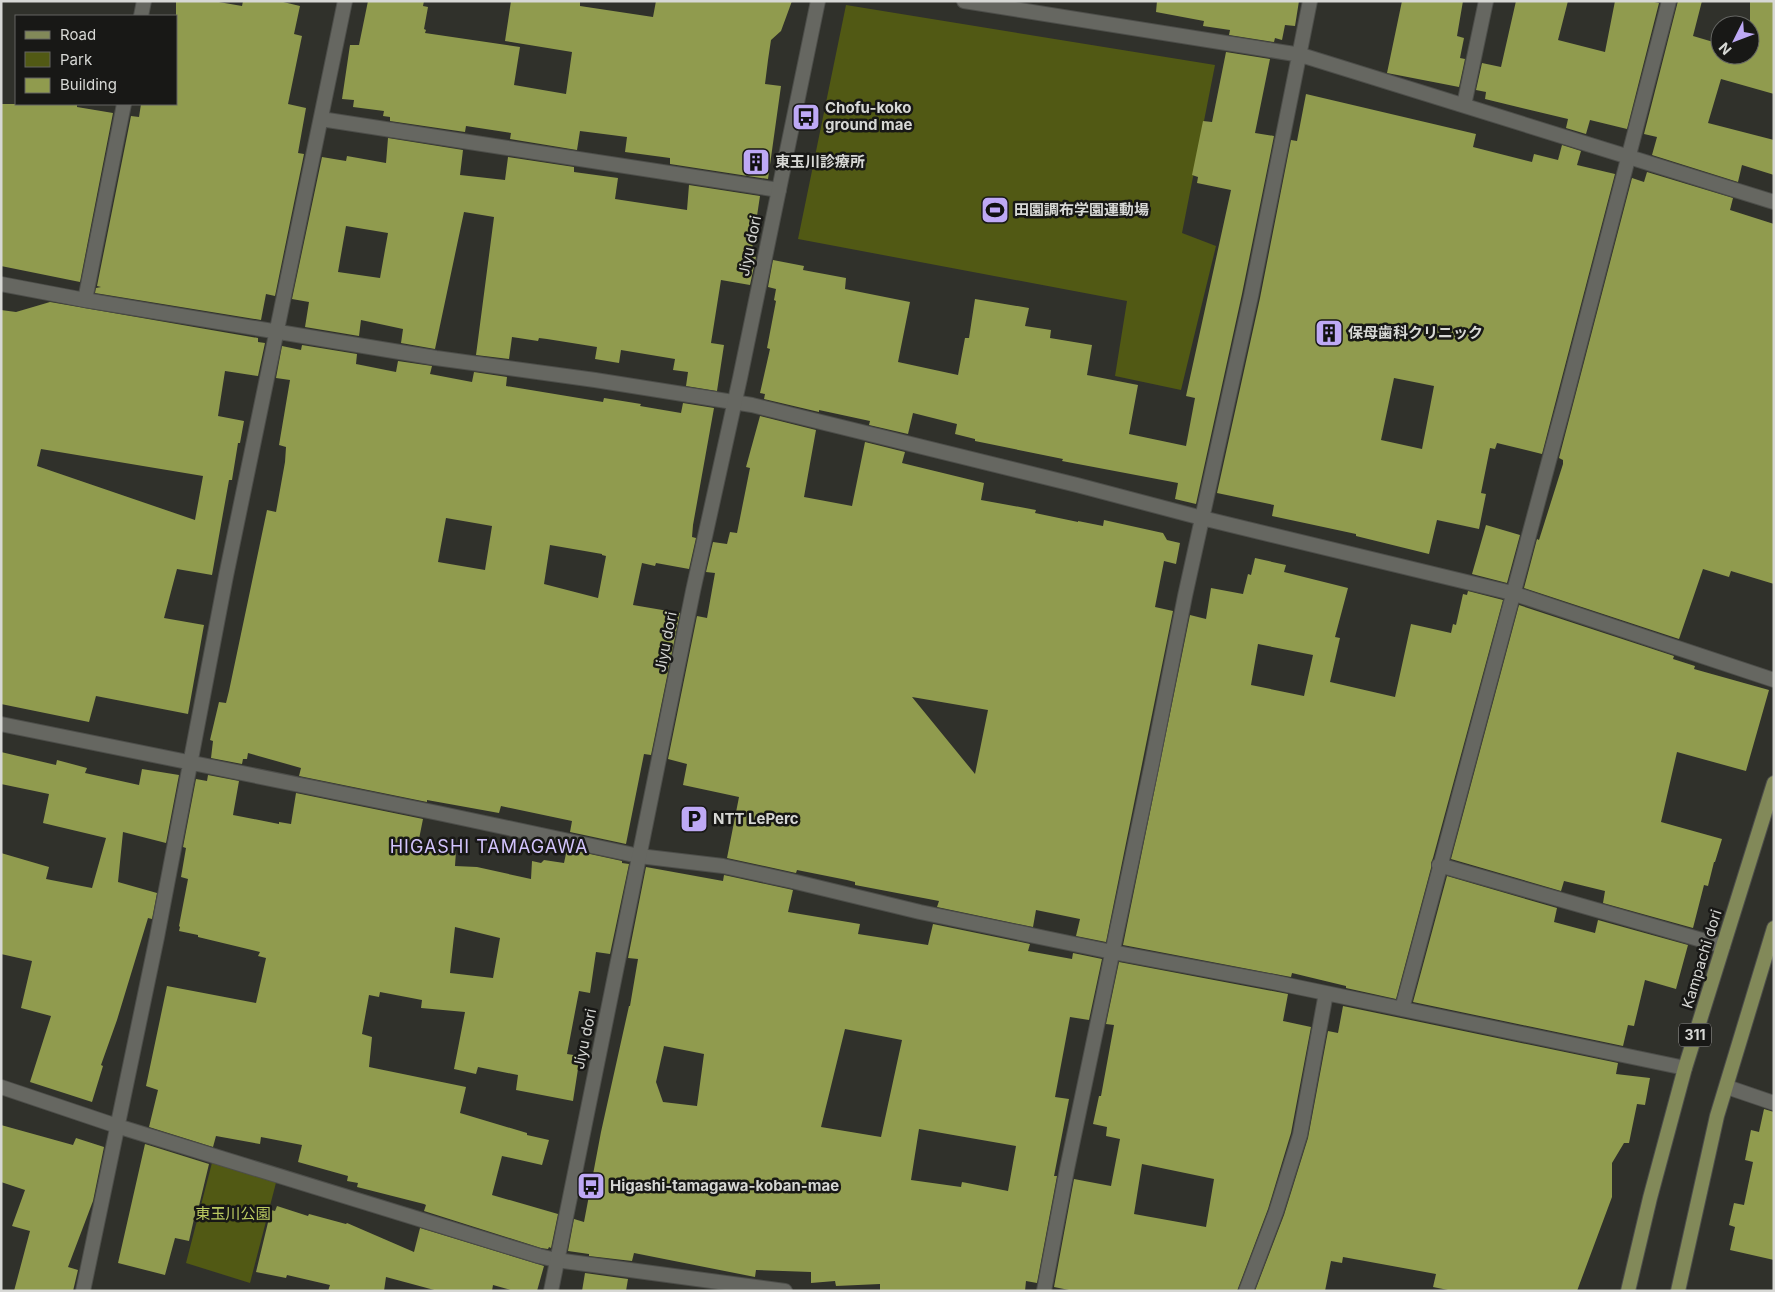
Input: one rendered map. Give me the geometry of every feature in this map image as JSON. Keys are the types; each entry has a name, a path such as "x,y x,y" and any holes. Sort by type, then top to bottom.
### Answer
{"main road":[{"name":"Kampachi dori","path":"1628,1291 1650,1198 1685,1068 1774,783"},
{"path":"1678,1291 1717,1116 1774,928"}],"street":[{"path":"141,15 144,1"},
{"path":"83,1291 157,937 230,559 345,1"},
{"name":"Jiyu dori","path":"551,1291 693,591 818,1"},
{"path":"964,1 1300,55 1774,202"},
{"path":"1044,1291 1067,1169 1202,518 1251,296 1310,1"},
{"path":"1464,105 1486,1"},
{"path":"1402,1009 1630,156 1669,1"},
{"path":"85,300 124,105"},
{"path":"321,119 779,190"},
{"path":"1,284 85,300 436,358 734,402 1067,482 1202,518 1512,593 1774,680"},
{"path":"1,724 438,812 639,856 723,866 920,912 1112,952 1326,993 1685,1068"},
{"path":"1440,865 1723,946"},
{"path":"1246,1291 1276,1212 1300,1135 1326,993"},
{"path":"1,1087 117,1126 556,1260 786,1291"},
{"path":"1727,1087 1774,1103"}],"green space":[{"name":"田園調布学園運動場","path":"846,5 1215,65 1182,233 1216,246 1181,390 1115,376 1127,301 798,239"},
{"name":"東玉川公園","path":"214,1155 278,1175 250,1283 186,1263"}],"building":[{"path":"176,1 213,1 242,6 243,1 279,1 300,6 294,34 302,36 288,104 306,108 298,153 304,154 275,296 266,294 261,320 95,293 96,288 101,287 97,286 131,116 139,117 141,105 178,105 178,15 176,15"},
{"path":"368,1 424,1 423,6 428,7 425,33 520,47 514,85 566,94 572,52 505,41 511,1 580,1 580,6 653,17 656,1 792,1 781,31 771,40 768,60 765,84 781,86 768,179 670,164 670,158 625,152 627,137 580,131 577,150 510,139 511,133 466,126 465,132 390,121 390,117 383,116 384,111 353,107 354,100 342,99 350,45 359,45"},
{"path":"1157,1 1299,1 1295,26 1285,25 1282,40 1275,38 1274,42 1229,35 1230,30 1203,26 1204,21 1156,12"},
{"path":"1402,1 1463,1 1457,36 1464,38 1460,58 1465,59 1459,87 1387,73"},
{"path":"1516,1 1568,1 1558,40 1605,52 1615,1 1650,1 1659,3 1627,129 1590,120 1586,134 1566,128 1568,119 1485,99 1486,92 1476,90 1482,63 1501,67"},
{"path":"1678,1 1702,1 1693,36 1710,41 1710,65 1760,65 1760,15 1750,15 1750,1 1774,1 1774,94 1721,79 1708,123 1774,140 1774,175 1742,165 1738,182 1652,155 1657,137 1644,134"},
{"path":"1226,52 1270,59 1255,133 1274,136 1196,504 1175,499 1178,483 1062,461 1063,459 975,441 975,439 955,434 957,424 913,413 908,434 869,425 870,421 819,410 819,412 764,399 765,394 760,393 770,349 767,348 776,301 774,300 776,289 768,287 773,260 804,266 803,270 846,278 845,289 910,302 898,362 958,375 965,338 969,338 975,299 1029,308 1025,326 1051,330 1050,338 1092,345 1087,375 1138,385 1129,434 1186,446 1195,398 1186,396 1231,190 1197,183 1198,177 1192,175 1203,121 1212,122"},
{"path":"1306,94 1476,134 1473,147 1532,162 1534,154 1558,160 1562,145 1581,151 1577,165 1615,174 1542,454 1497,443 1495,449 1490,448 1481,493 1486,494 1479,529 1437,520 1429,554 1356,536 1356,534 1272,516 1274,505 1217,493 1260,298 1291,140 1297,141","holes":["1394,378 1434,386 1422,449 1381,440"]},
{"path":"1,104 77,105 77,107 113,113 80,282 1,266"},
{"path":"388,138 463,150 460,175 505,180 508,157 574,167 574,172 618,178 615,199 687,210 689,185 760,196 751,256 756,257 750,285 721,280 711,343 724,345 717,391 686,386 688,372 673,370 675,359 621,350 619,363 595,359 597,347 539,338 538,341 512,337 509,359 476,355 494,217 464,212 435,349 401,343 403,329 361,320 359,336 305,327 309,302 292,299 322,157 346,161 347,156 386,163","holes":["346,226 388,233 380,278 338,272"]},
{"path":"1647,172 1733,198 1730,210 1774,224 1774,584 1731,571 1729,577 1703,569 1679,639 1524,588 1537,539 1539,540 1563,464 1563,460 1559,458 1632,178 1644,182"},
{"path":"50,302 258,338 258,342 265,343 258,376 225,371 218,416 244,421 232,480 229,480 212,575 177,569 164,618 204,625 188,714 96,696 89,722 1,704 1,310 16,312","holes":["41,449 203,476 195,520 37,466"]},
{"path":"302,345 357,354 356,364 396,372 398,361 432,366 430,374 472,382 474,372 507,377 506,386 603,402 604,398 681,413 683,403 714,408 693,525 692,537 696,538 689,569 656,563 655,566 642,563 633,605 680,613 651,755 644,754 626,844 570,832 572,821 501,806 499,813 427,800 427,802 299,776 301,768 248,753 247,759 243,759 242,764 211,758 213,741 210,740 219,702 226,703 229,691 267,510 276,512 285,462 286,447 279,445 290,380 276,378 282,346 301,350","holes":["446,518 492,526 485,570 438,562","550,545 606,556 598,598 544,584"]},
{"path":"760,416 816,430 804,497 852,506 865,442 905,452 902,463 984,483 981,500 1036,510 1035,513 1078,522 1103,526 1104,520 1163,533 1167,540 1180,543 1176,564 1164,561 1155,607 1173,611 1106,942 1076,936 1080,919 1036,910 1033,927 937,907 939,901 855,885 855,882 847,880 797,870 796,873 727,858 739,797 683,785 687,764 668,759 697,616 707,618 715,573 706,572 713,542 727,544 730,532 737,533 750,468 746,467","holes":["912,697 988,710 975,774"]},
{"path":"1486,525 1520,535 1507,583 1472,574"},
{"path":"1255,558 1286,565 1284,572 1348,588 1335,637 1340,638 1330,682 1395,697 1411,624 1451,633 1453,624 1456,625 1463,594 1467,595 1468,591 1503,600 1396,999 1292,973 1291,977 1123,945 1190,615 1206,619 1211,588 1243,594 1248,574 1251,575","holes":["1258,644 1313,655 1304,696 1251,685"]},
{"path":"1519,605 1674,656 1673,659 1695,666 1694,669 1769,690 1746,771 1677,752 1661,822 1722,839 1708,886 1704,885 1693,928 1603,903 1605,891 1564,881 1561,891 1451,859"},
{"path":"1,752 56,765 57,760 87,768 85,773 139,785 142,769 179,775 166,843 123,832 118,882 157,893 152,919 148,918 117,1020 101,1065 103,1066 92,1102 30,1082 51,1016 21,1008 32,961 1,954 1,853 49,867 46,879 92,888 106,838 43,823 49,794 1,784"},
{"path":"208,775 239,781 233,815 279,824 279,822 291,824 296,793 423,819 418,844 456,851 455,866 477,867 531,879 532,861 541,863 544,860 564,863 567,849 629,864 610,954 596,952 590,993 579,991 567,1054 580,1056 573,1101 516,1090 518,1075 478,1067 476,1074 454,1069 465,1012 421,1008 422,1000 380,992 379,997 369,995 362,1034 372,1037 369,1067 466,1087 460,1113 527,1133 527,1135 549,1140 542,1165 502,1156 492,1195 558,1214 551,1248 541,1248 424,1211 426,1205 424,1204 357,1187 358,1183 347,1181 348,1176 298,1162 302,1145 261,1137 260,1144 216,1136 213,1147 149,1127 158,1090 146,1086 167,986 256,1003 266,958 258,956 260,952 179,931 188,879 181,877 186,848 183,847 196,779 207,781","holes":["455,927 500,938 493,978 450,973"]},
{"path":"646,867 723,881 724,875 793,890 788,912 860,924 858,934 928,945 933,924 1030,944 1028,951 1072,959 1073,953 1102,959 1089,1020 1070,1017 1055,1097 1069,1099 1054,1176 1057,1176 1037,1283 1026,1281 1025,1291 880,1291 880,1284 836,1286 835,1281 811,1283 811,1272 756,1270 755,1277 634,1253 632,1261 589,1256 589,1254 568,1251 574,1219 584,1222 601,1132 630,1006 638,959 628,958","holes":["845,1029 902,1040 881,1137 821,1127","664,1046 704,1054 697,1106 663,1102 656,1082","919,1129 1016,1146 1008,1191 962,1182 961,1187 911,1180"]},
{"path":"1447,876 1557,908 1554,922 1595,933 1598,920 1688,945 1676,989 1645,980 1634,1026 1628,1025 1623,1046 1413,1002"},
{"path":"1119,962 1288,994 1283,1021 1311,1027 1291,1133 1268,1209 1237,1291 1074,1291 1054,1287 1074,1179 1111,1186 1120,1139 1106,1136 1107,1127 1093,1124 1099,1096 1101,1096 1114,1025 1106,1024","holes":["1142,1164 1214,1179 1206,1227 1134,1214"]},
{"path":"1343,1006 1618,1063 1616,1074 1650,1078 1645,1105 1637,1104 1629,1143 1624,1143 1612,1163 1612,1197 1577,1291 1453,1291 1433,1287 1436,1274 1343,1257 1342,1263 1331,1261 1325,1291 1255,1291 1284,1215 1308,1138 1328,1031 1338,1033"},
{"path":"1764,1109 1774,1112 1774,1260 1730,1250 1735,1227 1729,1225 1734,1203 1744,1205 1753,1162 1745,1160 1751,1130 1759,1132"},
{"path":"1,1125 73,1145 76,1138 104,1147 93,1201 68,1267 78,1270 73,1291 14,1291 30,1231 12,1226 25,1190 1,1182"},
{"path":"145,1144 209,1164 189,1241 175,1238 165,1275 118,1263"},
{"path":"277,1206 308,1216 309,1214 347,1223 414,1252 420,1228 544,1266 537,1291 514,1291 493,1285 492,1291 438,1291 386,1277 384,1291 328,1291 330,1285 287,1275 286,1278 256,1272 271,1210 275,1211"},
{"path":"585,1273 628,1279 626,1291 582,1291"}],"place":[{"name":"Chofu-koko ground mae","path":"806,117"},
{"name":"東玉川診療所","path":"756,162"},
{"name":"田園調布学園運動場","path":"995,210"},
{"name":"保母歯科クリニック","path":"1329,333"},
{"name":"NTT LePerc","path":"694,819"},
{"name":"Higashi-tamagawa-koban-mae","path":"591,1186"}],"district":[{"name":"HIGASHI TAMAGAWA","path":"489,847"}]}
